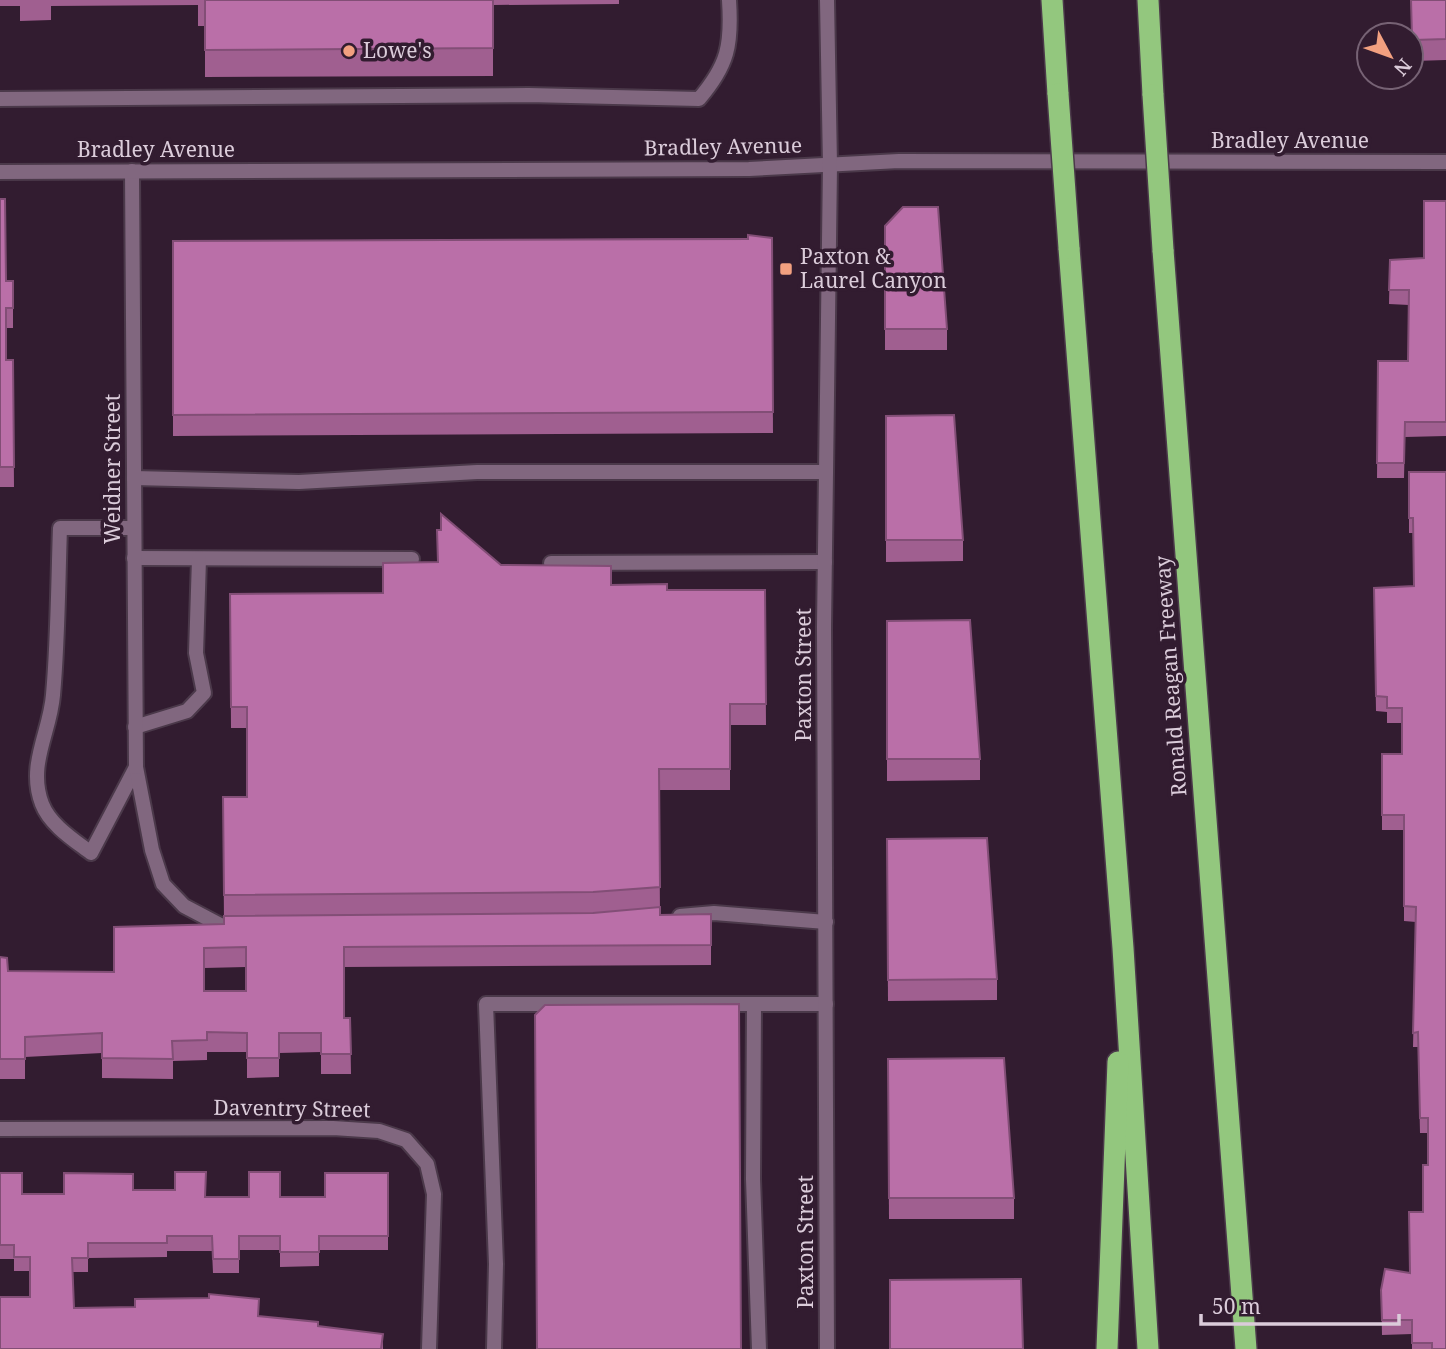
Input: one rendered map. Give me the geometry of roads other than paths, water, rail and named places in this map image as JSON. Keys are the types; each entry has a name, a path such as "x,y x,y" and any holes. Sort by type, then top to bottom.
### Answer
{"highway":[{"path":"1052,0 1123,948 1148,1349"},
{"name":"Ronald Reagan Freeway","path":"1149,0 1163,250 1246,1349"},
{"path":"1107,1349 1123,948"}],"street":[{"path":"0,99 528,95 699,99 720,75 732,38 729,0"},
{"name":"Paxton Street","path":"827,0 830,165 825,562 827,1349"},
{"name":"Bradley Avenue","path":"0,172 749,169 899,161 1446,162"},
{"name":"Weidner Street","path":"132,171 136,767 152,850 163,884 184,906 222,926 249,925"},
{"path":"134,478 299,482 477,472 826,471"},
{"path":"134,528 61,528 53,697 37,761 36,780 43,807 62,831 91,853 136,767"},
{"path":"134,558 412,559"},
{"path":"135,727 187,711 204,694 196,653 199,559"},
{"path":"551,563 825,562"},
{"path":"660,917 714,913 825,922"},
{"path":"494,1349 496,1264 486,1004 826,1004"},
{"path":"754,1004 753,1179 759,1349"},
{"name":"Daventry Street","path":"0,1129 333,1128 379,1131 406,1140 427,1164 434,1194 429,1349"}],"place":[{"name":"Lowe's","path":"349,51"},
{"name":"Paxton & Laurel Canyon","path":"786,269"}]}
